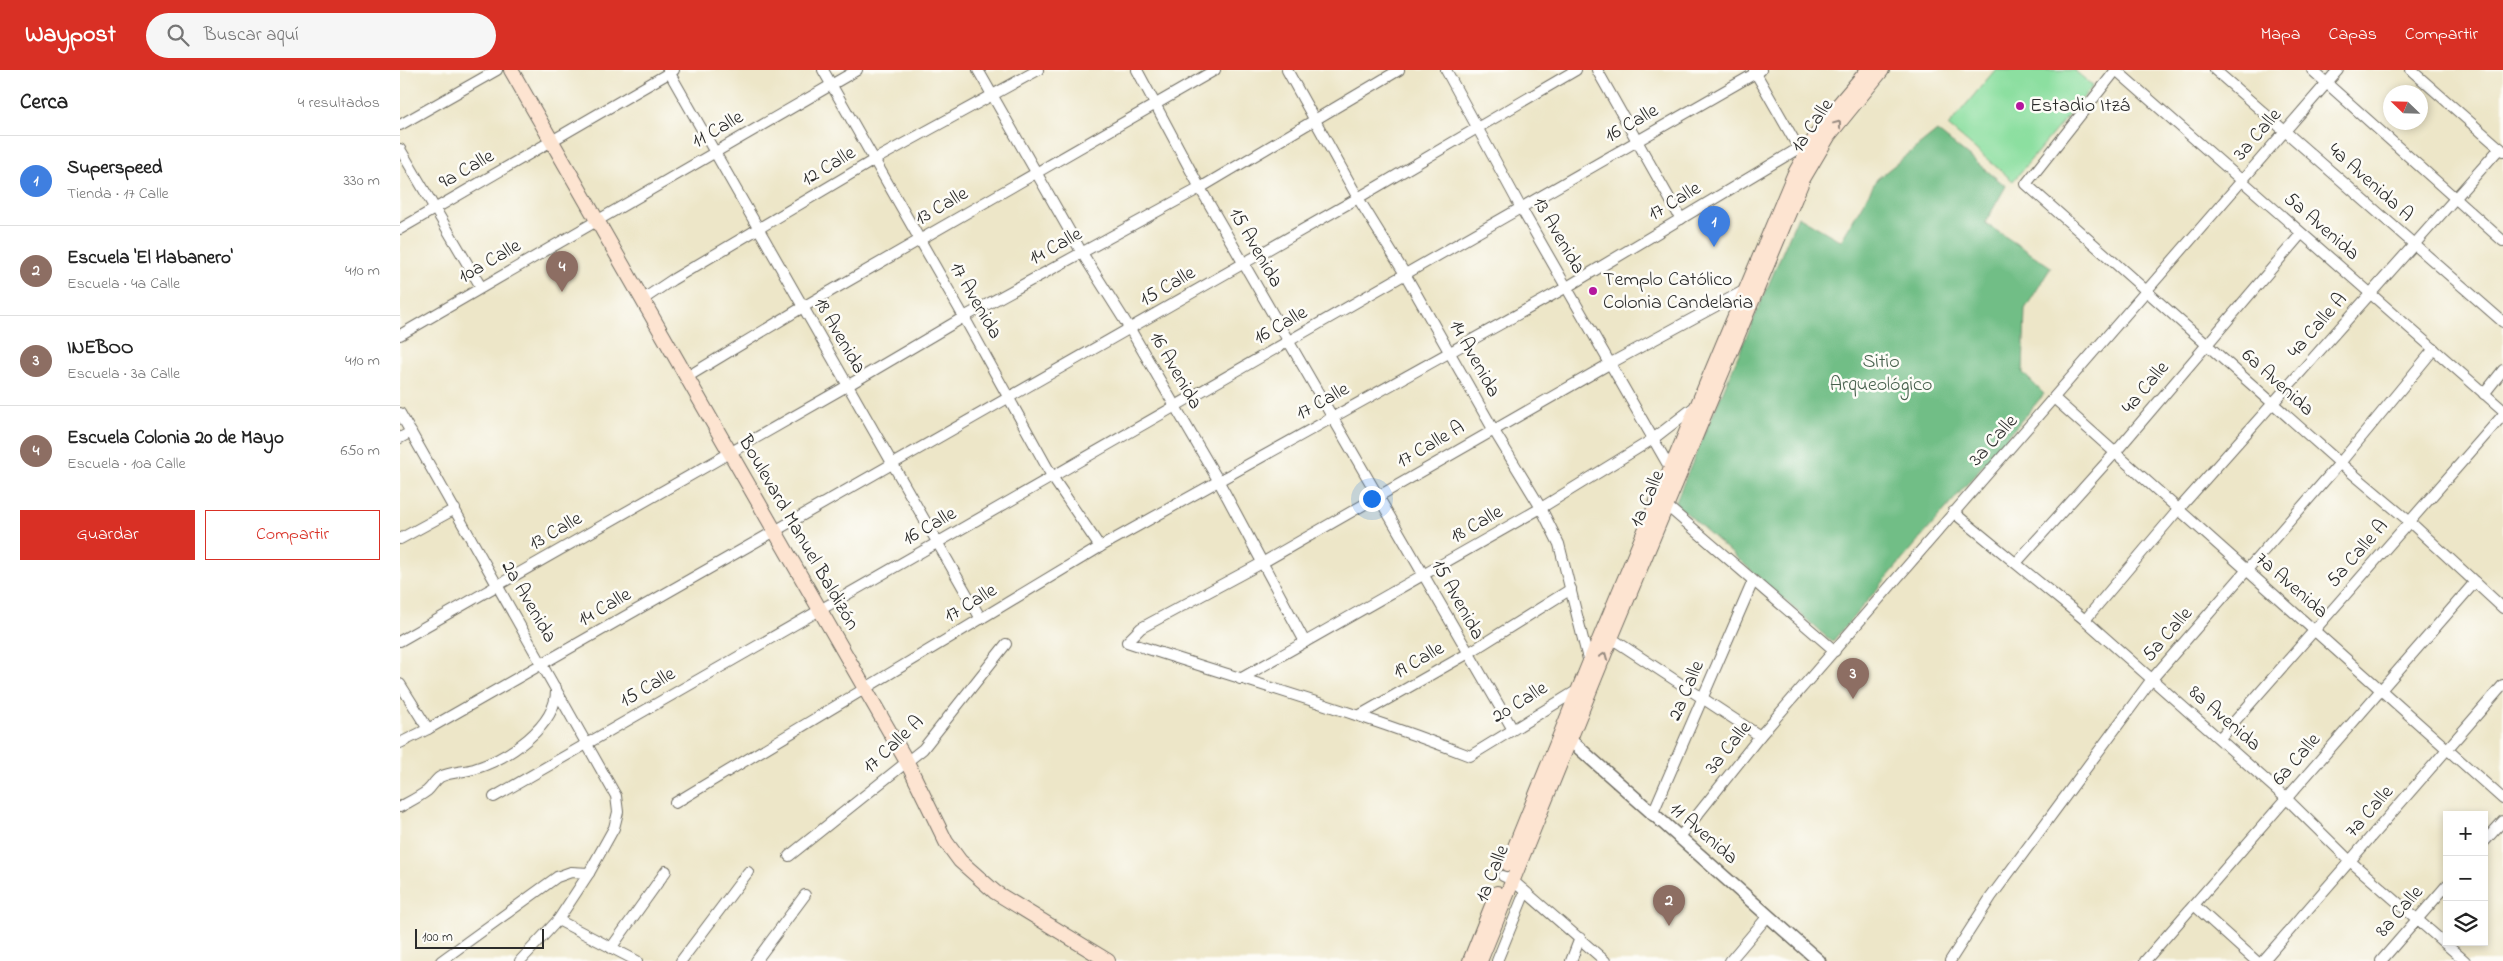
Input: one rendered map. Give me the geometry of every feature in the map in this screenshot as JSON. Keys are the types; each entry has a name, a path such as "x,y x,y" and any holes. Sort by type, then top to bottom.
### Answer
{"main road":[{"name":"Boulevard Manuel Baldizón","path":"511,70 907,762 946,842 960,861 996,892 1108,961"},
{"name":"1a Calle","path":"1799,177 1802,152 1824,122 1868,70"},
{"name":"1a Calle","path":"1470,961 1508,878 1565,738 1611,638 1667,506 1752,289 1799,177 1829,135 1882,70"},
{"name":"1a Calle","path":"1588,687 1589,664 1698,404 1752,289"},
{"name":"1a Calle","path":"1480,961 1508,878"}],"street":[{"path":"400,125 497,70"},
{"name":"17 Avenida","path":"822,70 964,317 1053,478 1100,547"},
{"name":"11 Calle","path":"597,220 857,70"},
{"name":"16 Avenida","path":"978,70 1082,253 1130,329 1218,480 1305,642"},
{"name":"12 Calle","path":"642,300 672,280 758,231 874,160 1038,70"},
{"name":"15 Avenida","path":"1137,70 1200,188 1467,654 1512,728"},
{"name":"13 Calle","path":"687,377 803,307 1215,70"},
{"name":"14 Avenida","path":"1287,70 1358,198 1405,274 1493,429 1541,508 1559,544 1589,664"},
{"name":"14 Calle","path":"729,452 847,386 964,317 1200,188 1399,70"},
{"name":"13 Avenida","path":"1446,70 1521,208 1671,470"},
{"name":"15 Calle","path":"776,532 892,462 1130,329 1576,70"},
{"path":"1597,70 1681,219"},
{"name":"5a Avenida","path":"2116,70 2503,410"},
{"name":"6a Avenida","path":"2116,70 2026,184 2274,403 2340,464 2410,522 2503,608"},
{"name":"4a Avenida A","path":"2215,70 2286,130 2413,246 2503,322"},
{"path":"2312,70 2503,241"},
{"name":"3a Calle","path":"1679,838 1760,736 2338,70"},
{"path":"2412,70 2501,149"},
{"path":"552,142 671,71"},
{"name":"18 Avenida","path":"671,71 758,231 981,619"},
{"path":"1757,71 1802,152"},
{"name":"16 Calle","path":"819,611 1757,71"},
{"name":"9a Calle","path":"400,229 552,142"},
{"path":"400,148 481,287"},
{"name":"4a Calle A","path":"2085,620 2178,510 2455,198 2501,149"},
{"name":"17 Calle","path":"865,689 1100,547 1332,416 1451,352 1681,219 1802,152"},
{"name":"10a Calle","path":"400,335 597,220"},
{"name":"4a Calle","path":"2016,563 2114,454 2301,234"},
{"name":"17 Calle A","path":"1240,679 1127,642 1141,628 1262,563 1493,429 1611,363 1752,289"},
{"name":"5a Calle","path":"1950,961 1991,897 2152,679 2340,464 2434,349"},
{"path":"2484,394 2503,370"},
{"name":"7a Avenida","path":"2054,399 2503,799"},
{"name":"18 Calle","path":"1240,679 1541,508 1653,439 1698,404"},
{"name":"2a Avenida","path":"400,413 556,685 616,796 618,812 614,828 589,873"},
{"name":"5a Calle A","path":"2220,738 2503,415"},
{"path":"400,438 411,432"},
{"name":"13 Calle","path":"400,641 729,452"},
{"path":"1667,506 1835,651"},
{"path":"400,539 455,509"},
{"name":"8a Avenida","path":"1953,512 2085,620 2220,738 2287,799 2350,861 2465,961"},
{"name":"14 Calle","path":"400,743 776,532"},
{"name":"2a Calle","path":"1652,814 1753,581"},
{"name":"6a Calle","path":"2145,961 2475,582"},
{"name":"19 Calle","path":"1360,715 1467,654 1571,589"},
{"name":"15 Calle","path":"494,797 819,611"},
{"path":"1611,638 1760,736"},
{"name":"17 Calle A","path":"790,856 923,749 1006,644"},
{"path":"1240,679 1360,715"},
{"path":"400,684 428,729"},
{"path":"400,807 425,793 441,777 476,768 504,754 531,736 543,726 552,713 557,699 556,685"},
{"name":"7a Calle","path":"2263,961 2503,685"},
{"name":"20 Calle","path":"1360,715 1470,756 1512,728 1588,687"},
{"path":"675,803 865,689"},
{"name":"11 Avenida","path":"1565,738 1819,961"},
{"path":"2488,838 2503,821"},
{"path":"611,948 666,871"},
{"path":"440,961 557,877 571,872 589,873"},
{"path":"681,961 748,872"},
{"path":"520,961 558,920 589,873"},
{"path":"1508,878 1605,961"},
{"name":"8a Calle","path":"2380,961 2443,890"},
{"name":"1a Calle","path":"1497,961 1525,892"},
{"path":"756,961 804,895"},
{"path":"2194,905 2256,961"},
{"path":"1730,961 1768,916"},
{"path":"558,920 637,961"},
{"path":"1571,961 1580,938"}],"green space":[{"name":"Estadio Itzá","path":"1995,70 2074,70 2093,86 2013,181 1948,126"},
{"name":"Sitio Arqueológico","path":"1937,131 2006,186 1985,223 2051,267 2025,309 2023,373 2044,394 1832,642 1675,503 1798,216 1841,241 1877,179"}],"place":[{"name":"Estadio Itzá","path":"2020,106"},
{"name":"Superspeed","path":"1714,247"},
{"name":"Templo Católico Colonia Candelaria","path":"1593,291"},
{"name":"Escuela Colonia 20 de Mayo","path":"562,292"},
{"name":"INEBOO","path":"1853,699"},
{"name":"Escuela 'El Habanero'","path":"1669,926"}]}
